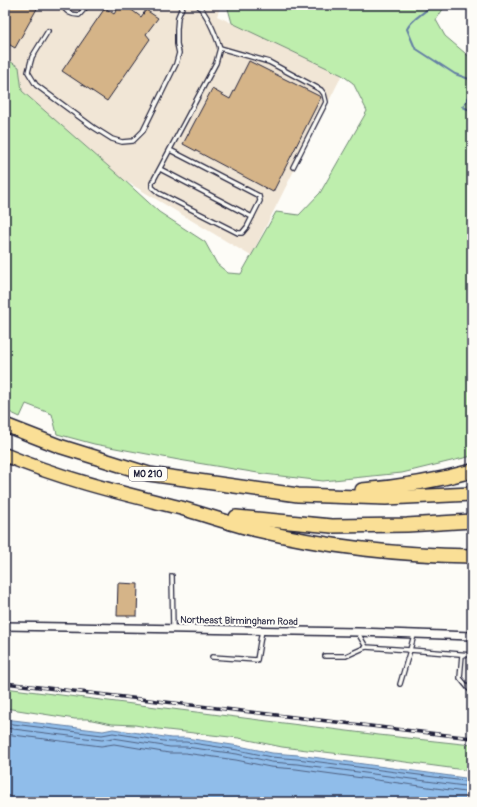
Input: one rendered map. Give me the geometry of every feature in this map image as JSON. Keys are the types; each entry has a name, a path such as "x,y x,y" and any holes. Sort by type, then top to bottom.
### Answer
{"highway":[{"name":"MO 210","path":"5,425 59,446 149,474 298,495 386,498 472,494"},
{"name":"MO 210","path":"5,455 82,483 200,513 332,526 407,525 472,521"},
{"path":"298,495 391,488 442,480 472,471"},
{"path":"200,513 255,530 336,546 419,555 472,556"}],"street":[{"name":"Northeast Birmingham Road","path":"5,626 358,632 472,636"}],"lane":[{"path":"63,5 64,9 73,15 79,15 88,5"},
{"path":"48,31 32,57 28,72 36,85 93,127 112,139 122,142 133,141 143,131 176,64 179,53 177,44 178,17 183,5"},
{"path":"170,150 259,196 260,201 242,233 238,233 165,196 154,190 152,187 152,183 216,63 220,48 211,24 198,5"},
{"path":"220,48 269,62 321,90 324,94 326,102 293,167"},
{"path":"160,169 252,217"},
{"path":"172,576 173,629"},
{"path":"212,656 257,660 262,630"},
{"path":"358,632 366,647"},
{"path":"400,684 414,635"},
{"path":"325,656 346,656 366,647 472,655"},
{"path":"462,654 460,678 469,689 472,690"}],"shaded area":[{"path":"5,5 221,5 217,16 342,75 251,256 124,180 22,91 19,67 5,58"}],"green space":[{"path":"227,5 452,5 443,9 436,20 445,36 472,59 472,456 402,473 323,481 264,474 94,444 57,434 52,414 26,404 20,417 5,410 5,58 19,67 22,91 159,212 205,242 217,264 228,273 241,274 276,212 299,215 320,193 367,111 353,83 342,75 232,23"},
{"path":"5,688 379,735 472,745 472,771 282,747 239,738 135,725 112,724 87,719 75,719 5,708"}],"water":[{"path":"5,719 103,731 113,729 171,738 186,738 239,746 272,753 298,755 472,779 472,802 5,802"}],"building":[{"path":"5,5 39,5 15,48 5,42"},
{"path":"120,5 125,5 141,17 146,10 158,18 146,34 150,39 107,101 62,71 105,8 114,14"},
{"path":"249,61 321,97 273,192 183,144 212,89 230,99"},
{"path":"118,583 138,584 137,616 117,616"}],"waterway":[{"path":"432,5 415,19 407,29 415,48 455,74 472,80"},
{"path":"472,88 463,107 472,111"}],"railway":[{"path":"5,683 472,738"}]}
